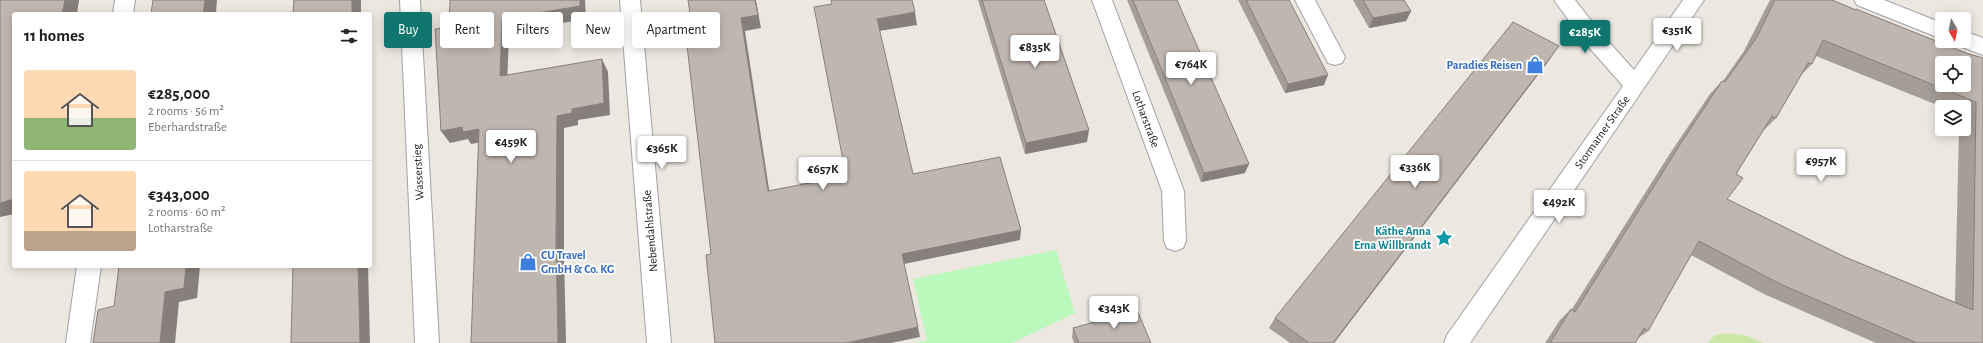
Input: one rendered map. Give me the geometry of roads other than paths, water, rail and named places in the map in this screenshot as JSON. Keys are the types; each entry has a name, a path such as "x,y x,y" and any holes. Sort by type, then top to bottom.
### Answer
{"street":[{"path":"123,12 125,0"},
{"name":"Wasserstieg","path":"410,0 427,343"},
{"name":"Nebendahlstraße","path":"630,0 659,343"},
{"name":"Lotharstraße","path":"1102,0 1173,191 1175,241"},
{"path":"1305,0 1335,57"},
{"path":"1564,0 1593,38 1634,85"},
{"name":"Stormarner Straße","path":"1456,343 1694,0"},
{"path":"1864,0 1935,28"},
{"path":"1971,42 1983,47"},
{"path":"78,343 89,268"}],"place":[{"name":"Paradies Reisen","path":"1535,65"},
{"name":"Käthe Anna Erna Willbrandt","path":"1444,238"},
{"name":"CU Travel GmbH & Co. KG","path":"528,262"}]}
